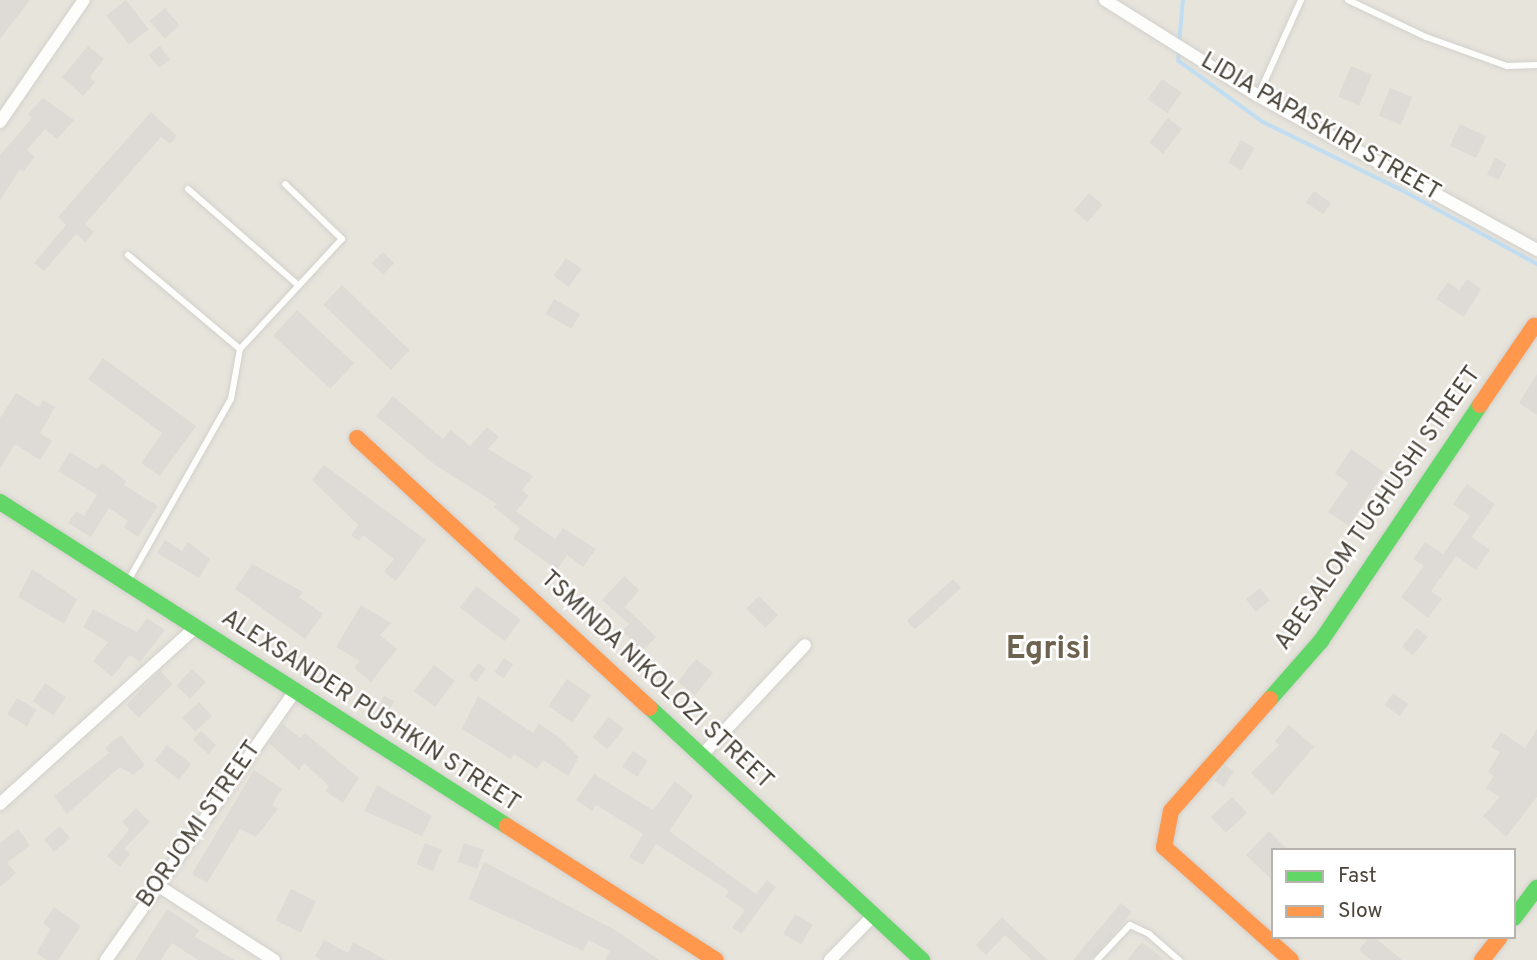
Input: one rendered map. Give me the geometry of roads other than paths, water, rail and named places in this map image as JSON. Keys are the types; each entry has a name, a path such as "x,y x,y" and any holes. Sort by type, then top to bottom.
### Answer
{"main road":[{"name":"ABESALOM TUGHUSHI STREET","path":"1291,960 1164,847 1171,811 1321,641 1534,326"},
{"name":"TSMINDA NIKOLOZI STREET","path":"357,438 703,754 922,960"},
{"name":"ALEXSANDER PUSHKIN STREET","path":"3,508 128,581 716,960"},
{"path":"1516,915 1537,888"},
{"path":"1482,960 1498,939"}],"street":[{"path":"0,122 84,0"},
{"name":"LIDIA PAPASKIRI STREET","path":"1105,0 1258,96 1537,250"},
{"path":"0,804 196,627"},
{"path":"703,754 804,645"},
{"name":"BORJOMI STREET","path":"106,960 295,691"},
{"path":"157,885 274,960"},
{"path":"830,960 873,916"}],"lane":[{"path":"1258,96 1301,0"},
{"path":"1348,0 1426,37 1507,66 1537,65"},
{"path":"128,581 231,399 240,349 342,239 285,184"},
{"path":"188,190 299,285"},
{"path":"128,255 240,349"},
{"path":"1097,960 1130,925 1149,934 1179,960"}],"waterway":[{"path":"1179,44 1183,0"},
{"path":"1179,52 1179,61 1263,122 1402,190 1537,264"}],"district":[{"name":"Egrisi","path":"1048,650"}]}
